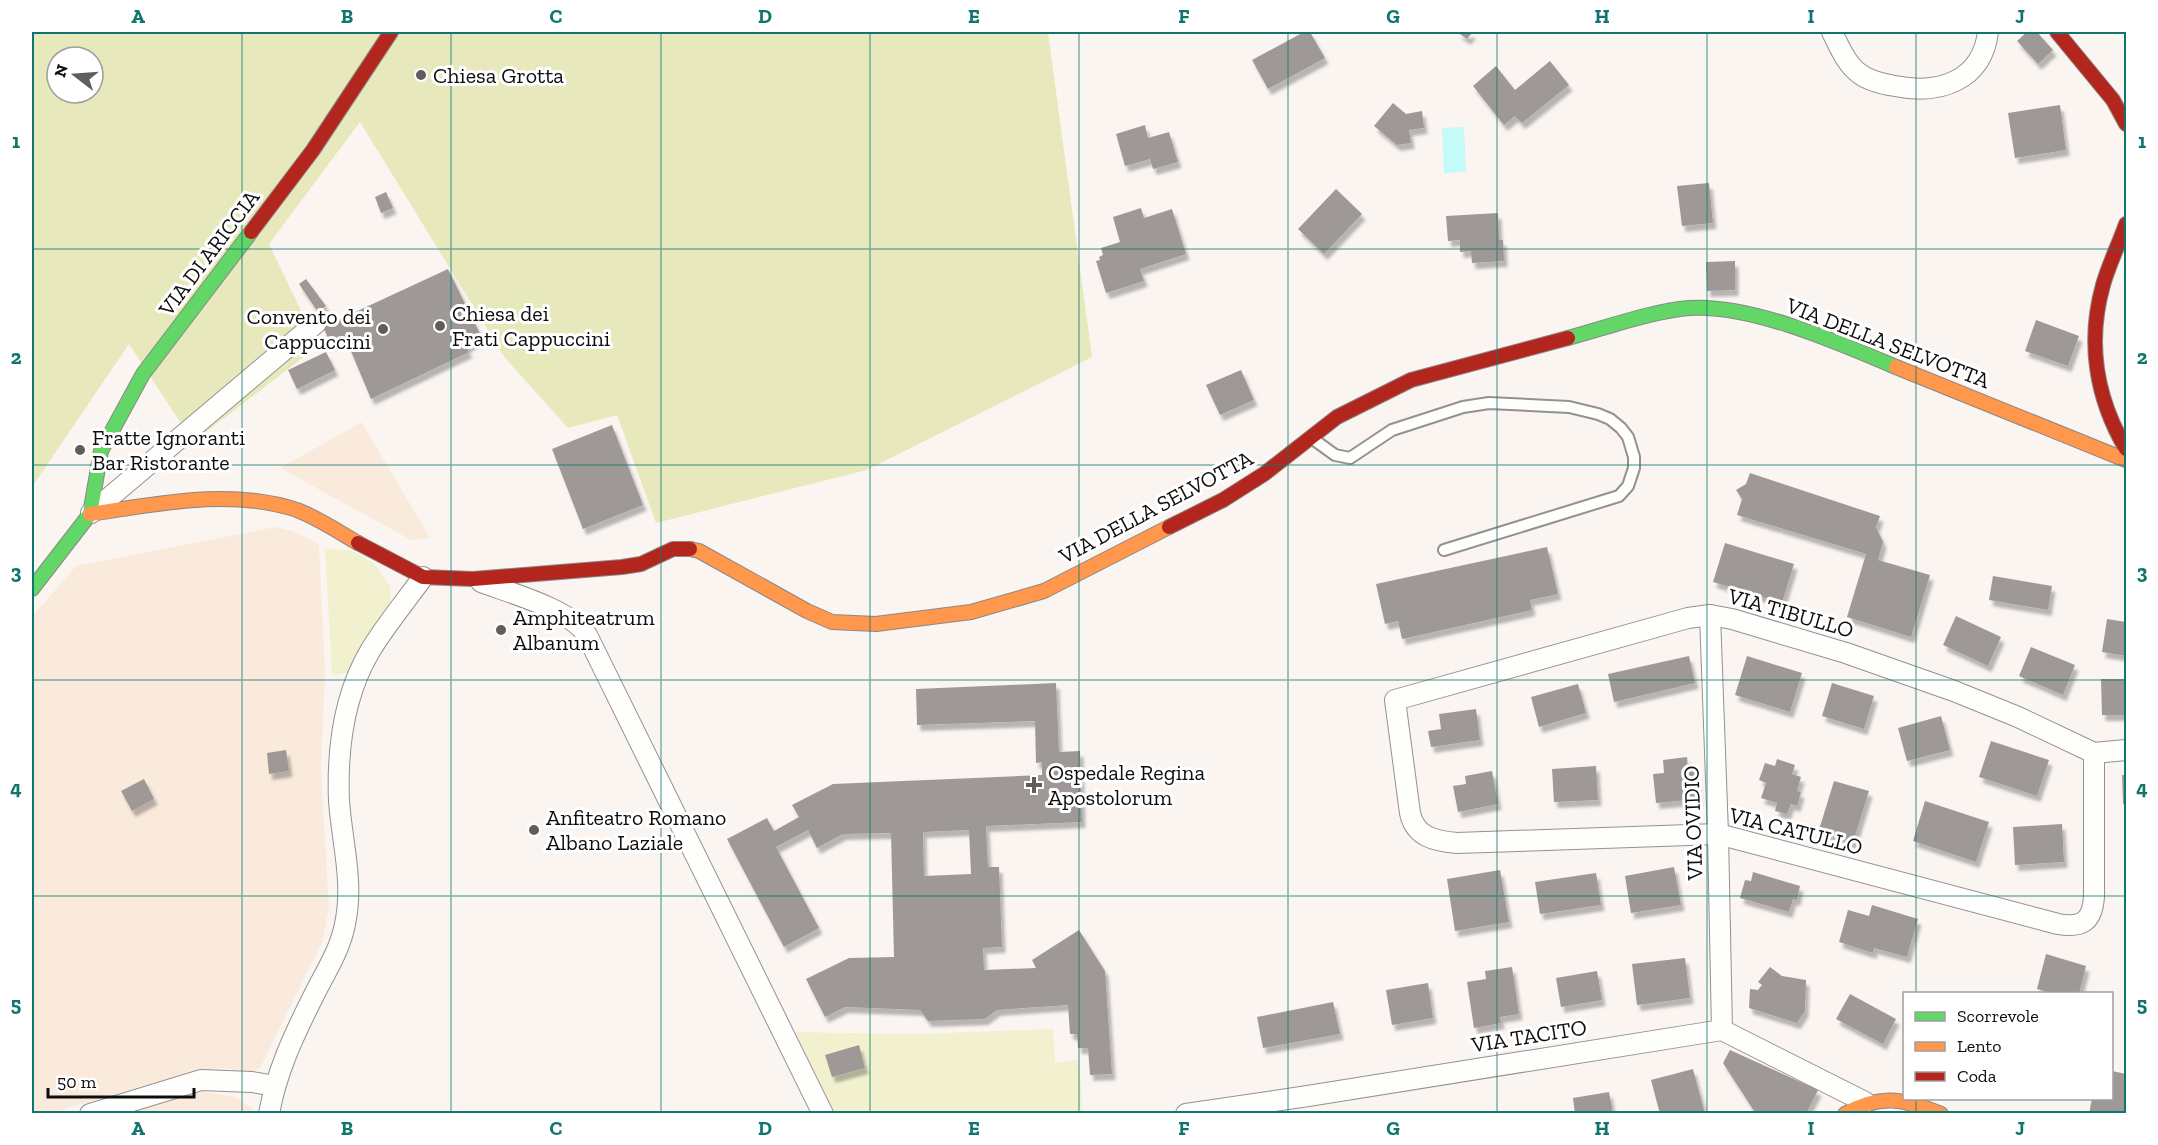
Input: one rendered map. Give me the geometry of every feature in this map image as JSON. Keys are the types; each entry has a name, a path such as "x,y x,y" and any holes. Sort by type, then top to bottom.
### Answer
{"street":[{"name":"VIA DI ARICCIA","path":"90,514 101,451 143,374 313,150 391,32"},
{"path":"1832,32 1850,63 1863,76 1890,85 1917,89 1945,85 1972,70 1984,51 1988,32"},
{"path":"2057,32 2113,100 2127,124"},
{"path":"2127,224 2103,283 2093,333 2094,358 2099,386 2113,430 2127,449"},
{"name":"VIA DELLA SELVOTTA","path":"423,577 473,579 631,566 646,562 668,551 682,548 708,555 795,605 832,622 876,624 971,612 1012,603 1044,591 1223,500 1264,474 1337,417 1427,374 1657,314 1701,308 1743,313 1816,334 2127,460"},
{"path":"32,589 90,514 316,323"},
{"path":"90,514 227,498 264,501 299,511 423,577 370,651 351,699 342,736 339,763 340,811 349,872 345,924 337,949 301,1021 275,1086 269,1113"},
{"path":"473,579 553,610 570,618 584,630 823,1113"},
{"name":"VIA TIBULLO","path":"1395,700 1688,618 1710,615 1732,618 1954,691 2018,717 2094,753"},
{"name":"VIA OVIDIO","path":"1710,615 1722,1030"},
{"name":"VIA CATULLO","path":"1395,700 1411,818 1417,830 1432,839 1457,843 1718,834 2058,924 2076,926 2085,922 2092,909 2094,897 2094,753"},
{"path":"2094,753 2127,750"},
{"path":"1722,1030 1865,1102"},
{"name":"VIA TACITO","path":"1186,1113 1722,1030"},
{"path":"90,1113 201,1080 252,1082 275,1086"},
{"path":"1845,1113 1865,1102 1895,1098 1941,1113"}],"lane":[{"path":"1310,437 1335,455 1350,458 1392,430 1464,407 1489,403 1569,407 1598,414 1621,428 1628,437 1634,458 1634,468 1628,486 1619,496 1444,550"}],"shaded area":[{"path":"362,422 430,538 411,540 280,468"},
{"path":"276,527 292,531 319,544 325,673 321,770 329,908 322,943 260,1068 252,1072 225,1068 192,1071 52,1113 32,1114 32,617 76,566"},
{"path":"199,1091 236,1097 252,1109 252,1113 129,1113"}],"green space":[{"path":"32,32 1048,32 1092,357 867,470 656,523 617,415 568,428 505,358 360,122 269,244 318,346 193,442 129,344 32,487"},
{"path":"325,549 350,550 374,563 390,586 391,605 349,672 332,676"},
{"path":"1053,1029 1055,1063 1079,1059 1083,1113 833,1113 795,1032 915,1034"}],"water":[{"path":"1464,127 1466,172 1444,173 1442,128"}],"building":[{"path":"1304,32 1310,32 1325,58 1268,89 1252,60"},
{"path":"1457,32 1473,32 1467,39"},
{"path":"2027,32 2037,32 2053,50 2038,64 2017,41"},
{"path":"1550,61 1569,85 1522,123 1515,116 1504,125 1473,86 1496,66 1515,90"},
{"path":"1393,103 1406,114 1422,111 1424,128 1409,130 1411,143 1397,145 1374,126"},
{"path":"2060,105 2066,150 2015,158 2008,113"},
{"path":"1145,125 1148,138 1169,132 1178,162 1153,169 1150,159 1125,166 1116,134"},
{"path":"1709,183 1713,223 1682,226 1677,186"},
{"path":"1336,189 1362,214 1324,254 1298,229"},
{"path":"386,192 393,208 381,213 375,197"},
{"path":"1141,208 1144,218 1172,209 1186,254 1140,269 1144,281 1106,293 1096,261 1100,260 1099,257 1103,255 1101,248 1120,242 1113,217"},
{"path":"1498,213 1499,240 1503,240 1504,261 1472,263 1471,251 1460,252 1460,240 1448,241 1446,216"},
{"path":"1735,261 1735,290 1707,291 1706,262"},
{"name":"Convento dei Cappuccini","path":"448,269 482,338 466,347 469,352 371,399 345,337 331,344 323,327"},
{"path":"306,279 326,306 318,312 299,284"},
{"path":"2036,320 2079,336 2068,366 2025,351"},
{"path":"326,352 335,370 297,389 288,370"},
{"path":"1241,370 1254,400 1220,415 1206,385"},
{"path":"612,425 643,505 583,529 552,449"},
{"path":"1750,473 1880,516 1876,527 1883,542 1878,560 1930,575 1911,637 1847,617 1866,554 1737,515 1742,499 1736,490 1746,484"},
{"path":"1725,543 1794,564 1782,603 1713,582"},
{"path":"1547,547 1558,594 1530,600 1532,610 1402,639 1398,621 1385,624 1376,584"},
{"path":"1993,576 2052,586 2048,610 1989,600"},
{"path":"1956,616 2001,637 1988,666 1943,645"},
{"path":"2107,619 2126,622 2126,656 2102,652"},
{"path":"2031,647 2075,665 2063,695 2019,676"},
{"path":"1689,656 1695,683 1614,702 1608,674"},
{"path":"1747,656 1802,673 1790,712 1735,695"},
{"path":"2101,679 2126,679 2126,715 2102,715"},
{"path":"1056,683 1059,752 1080,751 1082,822 986,826 988,867 999,867 1002,947 983,948 984,970 1036,968 1032,960 1079,930 1105,971 1112,1074 1090,1075 1088,1048 1078,1048 1077,1034 1070,1034 1068,1005 997,1010 985,1019 928,1021 920,1010 845,1007 825,1017 806,979 849,958 894,957 891,833 843,834 817,848 808,830 776,847 819,928 784,947 727,839 767,818 774,831 799,817 792,805 833,784 1042,775 1042,762 1036,763 1035,721 917,725 916,689","holes":["969,830 971,874 924,876 923,832"]},
{"path":"1832,683 1874,696 1864,729 1822,716"},
{"path":"1578,684 1586,713 1539,727 1531,697"},
{"path":"1476,709 1480,740 1431,747 1428,731 1441,729 1439,714"},
{"path":"1941,716 1950,750 1907,761 1898,728"},
{"path":"1991,741 2049,760 2037,796 1979,777"},
{"path":"286,750 289,771 269,774 267,753"},
{"path":"1687,757 1688,769 1696,768 1699,799 1656,803 1653,774 1664,773 1663,760"},
{"path":"1777,759 1795,765 1792,774 1801,777 1797,791 1801,792 1797,806 1791,804 1787,814 1775,811 1777,803 1761,798 1766,783 1759,780 1765,763 1775,766"},
{"path":"1596,766 1598,800 1554,802 1552,769"},
{"path":"1492,771 1498,804 1458,812 1453,786 1466,784 1465,776"},
{"path":"2122,775 2126,775 2126,804 2123,804"},
{"path":"144,779 154,799 132,811 121,791"},
{"path":"1834,781 1869,791 1853,843 1818,833"},
{"path":"1925,801 1989,822 1976,862 1913,841"},
{"path":"2062,824 2064,862 2015,865 2013,827"},
{"path":"1674,867 1681,905 1631,913 1625,876"},
{"path":"1500,870 1509,922 1455,931 1447,879"},
{"path":"1753,872 1800,886 1797,900 1793,899 1789,912 1740,898 1745,880 1751,881"},
{"path":"1596,873 1601,905 1540,914 1535,882"},
{"path":"1872,905 1918,919 1907,957 1874,948 1873,953 1839,942 1848,910 1869,916"},
{"path":"2046,954 2086,966 2080,992 2047,992 2037,989"},
{"path":"1685,958 1690,998 1637,1005 1632,964"},
{"path":"1512,967 1519,1014 1500,1017 1501,1023 1474,1028 1467,982 1486,979 1485,971"},
{"path":"1770,967 1782,976 1806,980 1805,1011 1797,1023 1749,1008 1750,989 1758,990 1762,985 1758,982"},
{"path":"1597,971 1602,1000 1561,1007 1556,978"},
{"path":"1428,983 1433,1018 1392,1025 1386,990"},
{"path":"1850,994 1896,1019 1883,1044 1836,1019"},
{"path":"1333,1002 1340,1034 1263,1048 1257,1017"},
{"path":"859,1045 865,1068 832,1077 825,1055"},
{"path":"1730,1050 1818,1090 1806,1114 1756,1114 1723,1063"},
{"path":"1693,1069 1705,1114 1660,1114 1651,1080"},
{"path":"2113,1071 2126,1074 2126,1114 2089,1114 2092,1100 2113,1100"},
{"path":"1609,1092 1613,1114 1575,1114 1573,1098"}],"traffic: fast":[{"path":"32,589 90,514 101,451 143,374 251,232"},
{"path":"1568,338 1660,313 1689,308 1714,308 1740,312 1795,327 1896,367"}],"traffic: slow":[{"path":"1896,367 2126,460"},
{"path":"90,514 194,500 246,500 272,503 297,510 358,543"},
{"path":"690,549 699,551 807,611 832,622 876,624 971,612 1044,591 1169,527"},
{"path":"1845,1114 1870,1103 1893,1100 1941,1114"}],"traffic: jam":[{"path":"251,232 313,150 391,32"},
{"path":"2057,32 2113,100 2126,124"},
{"path":"2126,224 2103,285 2098,306 2095,348 2101,390 2126,449"},
{"path":"1169,527 1223,500 1264,474 1337,417 1411,380 1568,338"},
{"path":"358,543 423,577 473,579 622,567 641,564 673,549 690,549"}],"place":[{"name":"Chiesa Grotta","path":"421,75"},
{"name":"Chiesa dei Frati Cappuccini","path":"440,326"},
{"name":"Convento dei Cappuccini","path":"383,329"},
{"name":"Fratte Ignoranti Bar Ristorante","path":"80,450"},
{"name":"Amphiteatrum Albanum","path":"501,630"},
{"name":"Ospedale Regina Apostolorum","path":"1034,785"},
{"name":"Anfiteatro Romano Albano Laziale","path":"534,830"}]}
